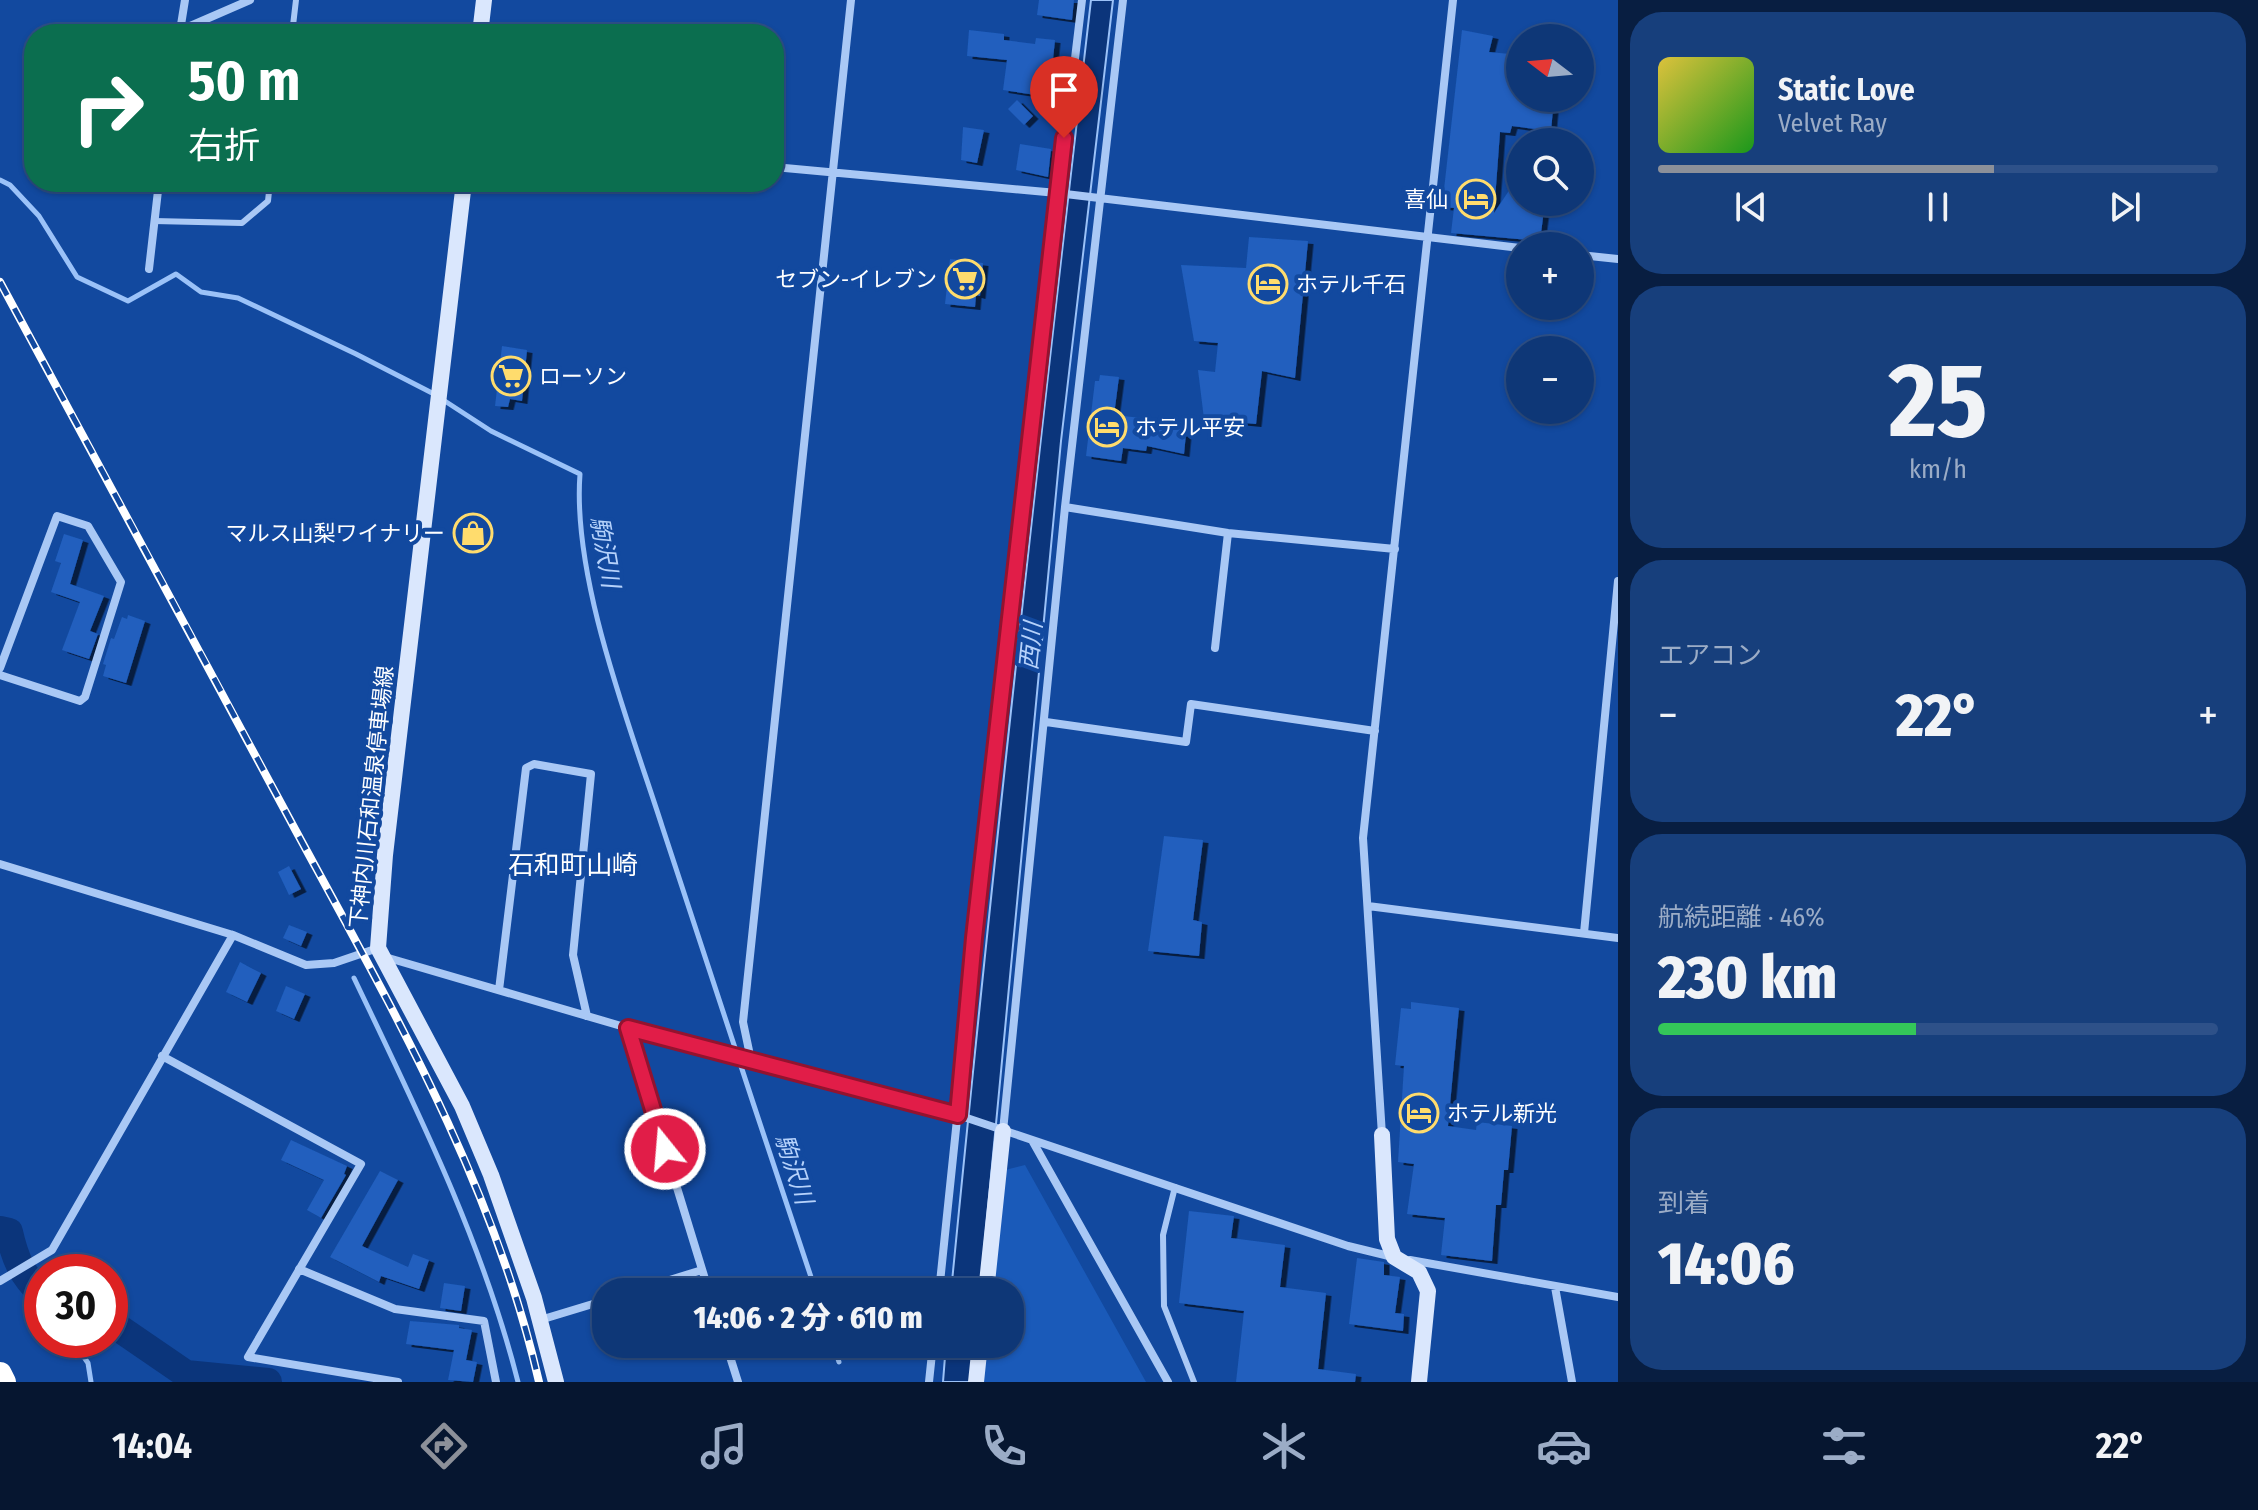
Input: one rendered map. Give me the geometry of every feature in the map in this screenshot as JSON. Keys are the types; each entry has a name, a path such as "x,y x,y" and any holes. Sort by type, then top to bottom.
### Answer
{"highway":[{"path":"0,1374 4,1382"}],"main road":[{"path":"481,24 484,0"},
{"name":"下神内川石和温泉停車場線","path":"463,192 382,886 382,952 462,1106 491,1175 540,1321 556,1382"},
{"path":"987,1278 1000,1129"},
{"path":"1382,1135 1387,1239 1394,1257 1419,1272 1428,1291 1419,1382"},
{"path":"976,1382 979,1358"}],"street":[{"path":"181,24 185,0"},
{"path":"198,24 250,0"},
{"path":"750,1060 743,1022 851,0"},
{"path":"941,1278 1082,0"},
{"path":"1000,1129 1046,722 1065,507 1098,200 1123,0"},
{"path":"1382,1135 1363,838 1453,0"},
{"path":"784,168 1061,194 1506,247"},
{"path":"149,269 158,192"},
{"path":"1594,256 1618,259"},
{"path":"1065,507 1228,533 1395,549"},
{"path":"0,668 57,516 88,526 121,582 85,697 80,701 0,675"},
{"path":"1215,648 1228,533"},
{"path":"1584,933 1618,581"},
{"path":"1046,722 1186,742 1191,704 1375,731"},
{"path":"499,990 526,768 534,764 591,774 573,955 587,1016"},
{"path":"0,864 233,935 306,965 334,963 382,952 628,1028 958,1115 1348,1246 1618,1297"},
{"path":"1368,906 1618,938"},
{"path":"0,1281 52,1250 233,935"},
{"path":"628,1028 705,1278"},
{"path":"162,1056 361,1164 248,1357 398,1382"},
{"path":"1033,1141 1168,1382"},
{"path":"299,1269 395,1309 484,1321 496,1382"},
{"path":"676,1278 702,1270"},
{"path":"1555,1287 1572,1382"},
{"path":"540,1321 592,1304"},
{"path":"730,1358 738,1382"},
{"path":"929,1382 932,1358"}],"lane":[{"path":"293,24 296,0"},
{"path":"154,221 242,223 268,201 269,192"},
{"path":"1175,1187 1163,1235 1164,1306 1194,1382"}],"shaded area":[{"path":"1025,1165 1146,1382 983,1382 986,1358 1024,1358 1024,1278 993,1278 1005,1170"}],"water":[{"name":"西川","path":"1091,0 1113,0 1061,441 981,1278 952,1278 1018,646"},
{"path":"945,1358 975,1358 972,1382 943,1382"}],"building":[{"path":"1039,0 1074,0 1072,20 1037,15"},
{"path":"969,30 1004,34 1004,40 1035,44 1036,38 1055,40 1049,97 1003,90 1007,60 967,56"},
{"path":"1462,30 1493,36 1489,52 1506,54 1506,112 1553,112 1551,128 1512,126 1506,128 1506,133 1500,132 1494,213 1506,195 1506,216 1543,216 1541,232 1506,232 1506,238 1451,233 1454,208 1442,207"},
{"path":"1017,100 1033,116 1024,125 1008,109"},
{"path":"963,127 984,130 977,163 961,160"},
{"path":"1020,144 1051,149 1048,177 1016,170"},
{"path":"1249,237 1308,241 1295,378 1262,371 1256,424 1204,419 1198,370 1215,372 1218,343 1194,341 1181,265 1246,268"},
{"name":"セブン-イレブン","path":"950,259 983,263 980,296 976,295 975,307 945,304"},
{"path":"502,346 527,350 522,401 510,399 508,407 495,406"},
{"path":"1100,375 1119,377 1114,415 1187,423 1184,454 1147,446 1146,451 1123,448 1121,461 1086,456 1095,381 1099,381"},
{"path":"64,534 83,540 70,584 104,596 90,631 98,634 89,659 62,650 80,602 51,592 61,563 55,561"},
{"path":"128,615 145,621 126,683 103,676 106,665 103,664 111,638 114,639 122,617 127,619"},
{"path":"1164,836 1203,840 1193,920 1202,922 1199,956 1148,951"},
{"path":"289,866 301,889 289,895 278,872"},
{"path":"289,925 307,932 301,946 283,938"},
{"path":"240,962 261,973 247,1002 226,992"},
{"path":"286,986 305,994 294,1019 276,1011"},
{"path":"1411,1002 1459,1008 1448,1126 1476,1130 1477,1122 1512,1126 1501,1205 1496,1205 1492,1261 1441,1255 1445,1218 1407,1214 1414,1164 1398,1162 1404,1066 1395,1065 1401,1008 1411,1009"},
{"path":"291,1140 347,1166 346,1175 321,1218 307,1210 324,1180 281,1160"},
{"path":"380,1171 398,1180 362,1246 408,1267 413,1254 429,1260 419,1289 381,1276 379,1282 330,1257"},
{"path":"1189,1211 1234,1216 1231,1238 1285,1245 1280,1287 1326,1293 1318,1369 1356,1374 1355,1382 1236,1382 1244,1311 1179,1303"},
{"path":"1357,1258 1384,1262 1384,1275 1400,1277 1395,1313 1404,1314 1403,1331 1349,1324"},
{"path":"444,1283 465,1286 461,1311 440,1308"},
{"path":"410,1321 459,1325 459,1328 472,1330 466,1360 477,1362 473,1382 448,1380 454,1350 406,1344"}],"waterway":[{"name":"駒沢川","path":"0,180 10,185 39,216 77,277 128,301 176,274 201,292 238,298 434,394 491,431 580,474 580,515 585,559 606,652 811,1278"},
{"path":"354,978 424,1126 467,1227 518,1382"},
{"path":"0,1230 9,1232 24,1272"},
{"path":"128,1334 186,1374 268,1382"},
{"path":"85,1358 91,1382"},
{"name":"駒沢川","path":"838,1358 839,1362"}],"railway":[{"path":"0,282 368,964 437,1099 496,1237 520,1309 539,1382"}],"place":[{"name":"喜仙","path":"1476,199"},
{"name":"セブン-イレブン","path":"965,279"},
{"name":"ホテル千石","path":"1268,284"},
{"name":"ローソン","path":"511,376"},
{"name":"ホテル平安","path":"1107,427"},
{"name":"マルス山梨ワイナリー","path":"473,533"},
{"name":"ホテル新光","path":"1419,1113"}],"district":[{"name":"石和町山崎","path":"573,865"}],"route":[{"path":"665,1149 628,1028 958,1115 974,938 1064,138"}]}
